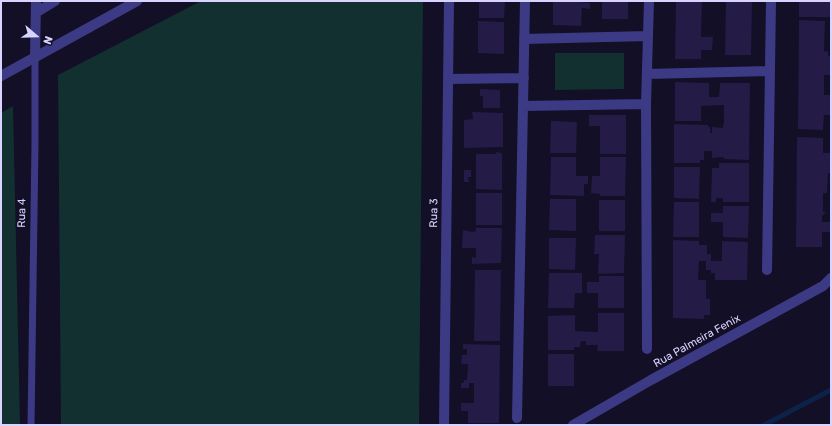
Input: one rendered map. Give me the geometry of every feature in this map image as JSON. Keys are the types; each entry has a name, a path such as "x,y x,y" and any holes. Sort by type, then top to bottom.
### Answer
{"street":[{"path":"36,6 56,1"},
{"path":"1,76 137,1"},
{"name":"Rua 3","path":"444,425 448,1"},
{"path":"518,418 525,1"},
{"path":"647,349 646,104 649,1"},
{"path":"767,270 771,1"},
{"name":"Rua 4","path":"35,58 36,6"},
{"path":"524,39 648,36"},
{"path":"647,74 769,71"},
{"path":"448,79 524,78"},
{"path":"523,106 646,104"},
{"name":"Rua Palmeira Fenix","path":"573,425 651,380 823,286 831,278"}],"lane":[{"name":"Rua 4","path":"31,425 35,58"}],"green space":[{"path":"201,1 423,1 419,425 61,425 58,75"},
{"path":"555,53 624,53 624,89 555,90"},
{"path":"13,106 20,425 1,425 1,113"}],"building":[{"path":"479,1 505,1 504,18 479,18"},
{"path":"553,1 579,1 590,3 590,9 582,8 581,26 553,25"},
{"path":"602,1 628,1 628,19 602,19"},
{"path":"676,1 702,1 701,37 713,37 712,50 701,50 701,59 675,59"},
{"path":"726,1 752,1 751,55 725,55"},
{"path":"799,1 831,1 831,17 799,17"},
{"path":"799,20 825,21 824,51 828,52 828,56 831,56 831,75 824,75 824,95 831,95 831,115 824,115 823,130 798,129"},
{"path":"478,21 504,22 504,54 478,53"},
{"path":"675,82 709,83 709,97 719,97 720,83 750,83 749,160 724,159 723,157 712,158 712,151 704,151 704,160 700,160 700,163 674,163 674,124 708,125 708,127 710,127 710,133 712,133 712,127 723,128 723,124 724,125 724,105 701,106 701,121 675,121"},
{"path":"480,89 500,90 500,108 483,108 483,96 480,96"},
{"path":"472,112 503,113 503,147 464,148 464,120 473,119"},
{"path":"589,115 626,115 626,154 600,154 600,126 589,126"},
{"path":"551,121 577,122 576,153 550,153"},
{"path":"797,137 823,138 823,153 831,153 831,173 828,173 827,193 823,193 823,212 826,212 822,216 822,222 831,222 831,232 822,232 822,247 796,247"},
{"path":"496,152 502,154 502,190 476,189 476,154 496,154"},
{"path":"551,157 576,157 576,176 588,176 588,184 584,184 584,196 550,195"},
{"path":"600,157 626,157 625,196 600,196 600,194 591,193 592,176 600,176"},
{"path":"719,163 749,163 749,202 723,202 723,198 716,198 716,202 711,202 712,168 719,168"},
{"path":"674,167 700,167 699,199 674,198"},
{"path":"464,170 471,170 471,177 468,177 469,182 464,182"},
{"path":"476,193 502,193 502,225 476,225"},
{"path":"550,199 576,199 576,231 549,230"},
{"path":"599,200 625,200 625,231 599,231"},
{"path":"674,202 699,202 699,237 673,237"},
{"path":"723,206 749,206 748,238 723,237 723,222 711,222 711,213 723,213"},
{"path":"476,228 502,228 501,263 472,264 472,257 476,258 476,248 462,248 463,230 472,232 476,231"},
{"path":"595,235 625,235 624,273 598,274 599,254 594,254"},
{"path":"549,238 576,238 575,270 549,269"},
{"path":"673,240 699,241 699,245 707,245 707,254 711,254 711,261 722,261 722,241 748,242 747,280 715,280 715,273 711,273 711,270 706,270 706,261 699,261 698,280 706,280 706,299 710,299 710,315 704,315 704,319 673,318"},
{"path":"475,270 501,270 500,341 474,341"},
{"path":"549,273 582,273 582,293 575,293 574,308 548,308"},
{"path":"599,276 624,276 624,308 598,308 598,293 587,293 587,282 599,282"},
{"path":"598,313 624,313 624,351 597,351 598,345 586,345 586,341 581,341 580,347 574,347 574,350 548,350 548,316 575,315 575,331 598,332"},
{"path":"463,344 500,345 499,423 468,423 468,411 461,411 461,403 474,403 474,383 469,383 469,388 461,388 461,383 464,383 464,380 467,380 468,364 461,364 462,355 467,355 467,349 463,349"},
{"path":"548,354 574,354 574,386 548,386"}],"waterway":[{"path":"764,425 831,390"}]}
